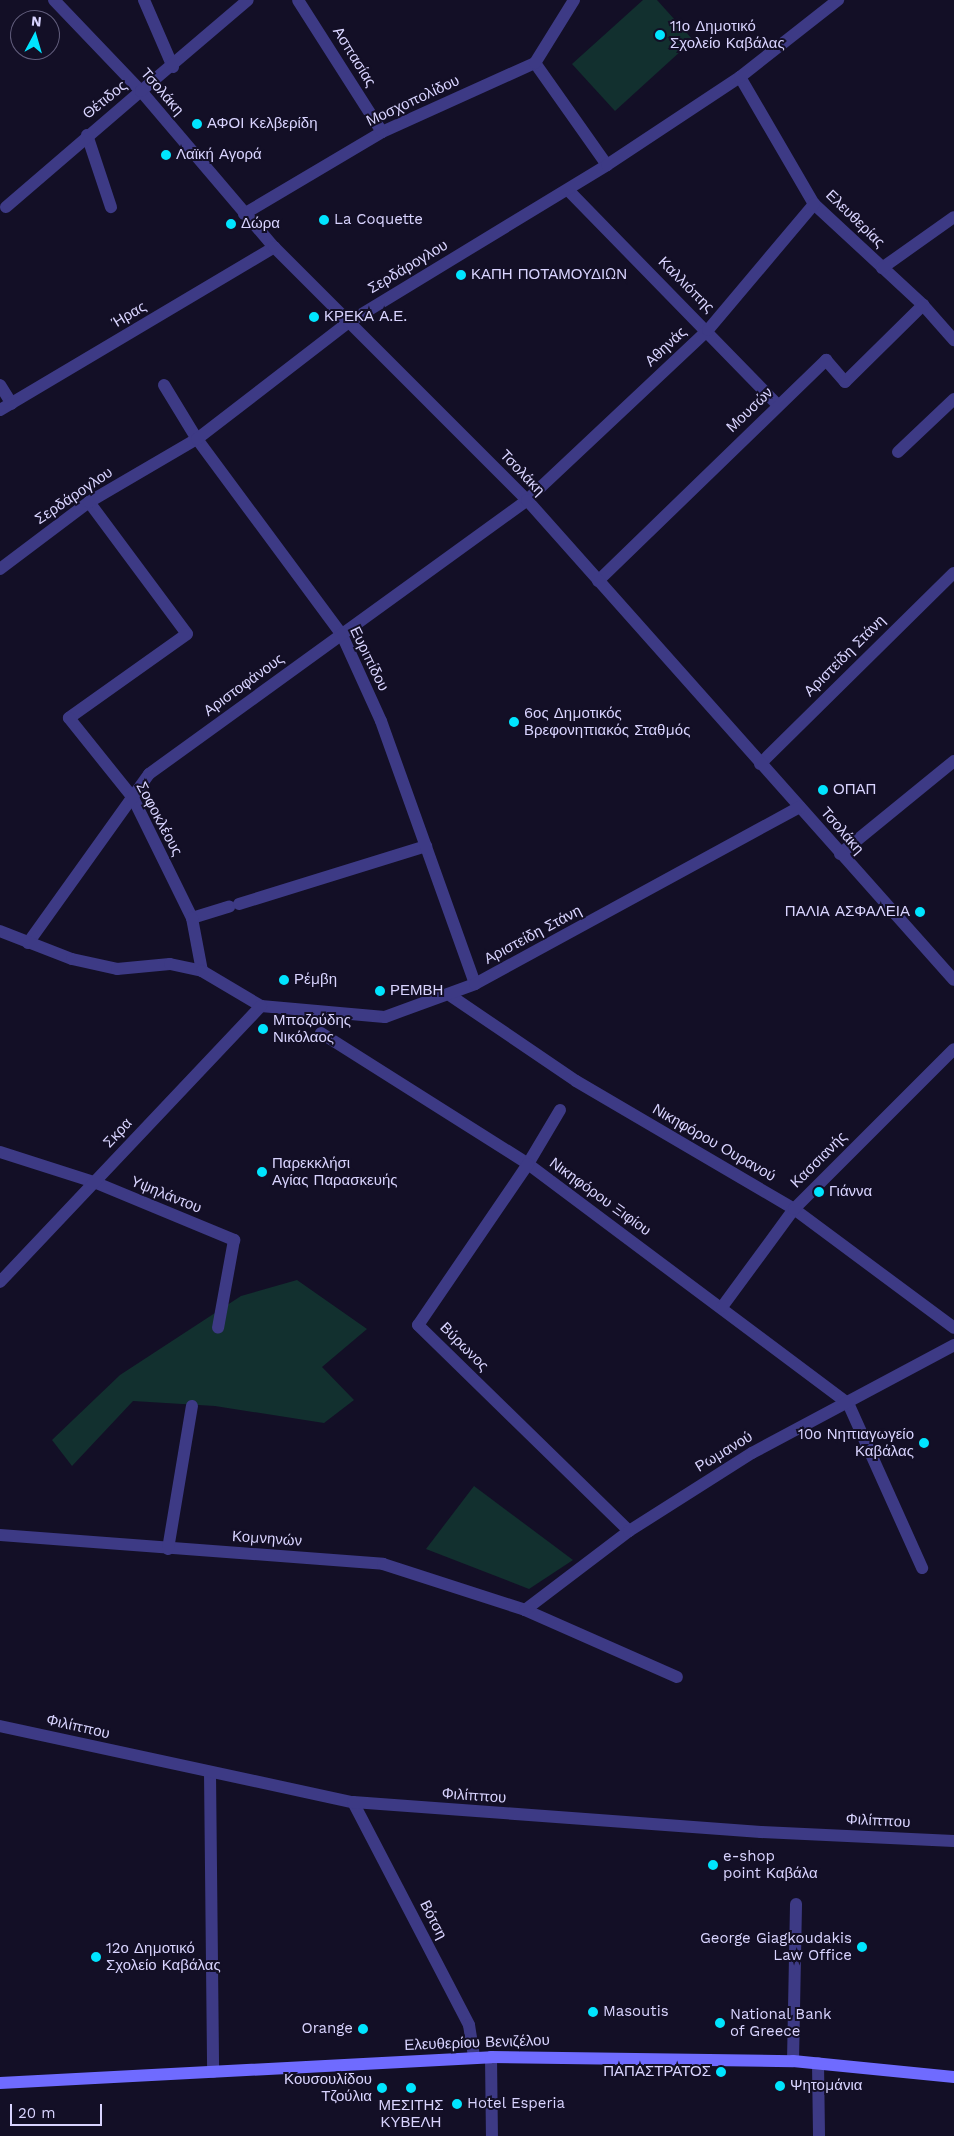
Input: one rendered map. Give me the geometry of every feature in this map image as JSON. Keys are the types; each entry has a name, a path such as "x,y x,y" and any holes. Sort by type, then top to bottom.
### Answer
{"main road":[{"name":"Ελευθερίου Βενιζέλου","path":"0,2083 491,2056 793,2061 954,2077"}],"street":[{"name":"Τσολάκη","path":"54,0 141,91 274,247 527,500 954,980"},
{"path":"144,0 173,66"},
{"name":"Θέτιδος","path":"6,208 87,135 173,66 248,0"},
{"name":"Ασπασίας","path":"298,0 382,132"},
{"path":"574,0 534,63 607,165"},
{"name":"Σερδάρογλου","path":"0,569 89,502 196,439 348,322 607,165 740,77 838,0"},
{"name":"Μοσχοπολίδου","path":"244,214 382,132 534,63"},
{"name":"Ελευθερίας","path":"740,77 814,204 923,305 954,340"},
{"path":"87,135 110,207"},
{"name":"Καλλιόπης","path":"568,190 708,330 778,405"},
{"name":"Αθηνάς","path":"527,500 708,330 814,204"},
{"path":"882,268 954,217"},
{"name":"Ήρας","path":"0,410 274,247"},
{"name":"Μουσών","path":"598,581 826,360 845,382 923,305"},
{"path":"0,384 12,404"},
{"name":"Ευριπίδου","path":"164,384 196,439 342,635 381,721 475,984"},
{"path":"898,452 954,400"},
{"name":"Αριστοφάνους","path":"28,944 149,774 527,500"},
{"name":"Σοφοκλέους","path":"89,502 187,634 69,718 133,798 192,918 202,972"},
{"name":"Αριστείδη Στάνη","path":"760,764 954,573"},
{"path":"840,854 954,760"},
{"name":"Αριστείδη Στάνη","path":"261,1006 385,1017 451,996 800,807"},
{"path":"192,918 426,846"},
{"path":"0,931 28,944 118,969 170,964 202,972 261,1006"},
{"name":"Νικηφόρου Ουρανού","path":"451,996 576,1081 794,1209 954,1328"},
{"name":"Σκρα","path":"0,1282 261,1006"},
{"name":"Νικηφόρου Ξιφίου","path":"321,1033 528,1164 722,1306 848,1403"},
{"name":"Κασσιανής","path":"722,1306 794,1209 954,1049"},
{"name":"Βύρωνος","path":"560,1110 528,1164 418,1325 629,1531"},
{"name":"Υψηλάντου","path":"0,1152 94,1182 234,1240 218,1328"},
{"name":"Ρωμανού","path":"525,1610 629,1531 752,1453 954,1345"},
{"path":"848,1403 922,1568"},
{"path":"168,1549 192,1406"},
{"name":"Κομνηνών","path":"0,1535 384,1564 525,1610 677,1677"},
{"name":"Φιλίππου","path":"0,1726 210,1773 353,1802 761,1832 954,1841"},
{"path":"210,1773 213,2072"},
{"name":"Βότση","path":"353,1802 469,2025 474,2058"},
{"path":"793,2061 796,1904"},
{"path":"491,2056 492,2136"},
{"path":"818,2063 818,2136"}],"green space":[{"path":"643,0 657,0 693,40 615,111 572,64"},
{"path":"297,1280 367,1329 322,1367 354,1400 324,1423 215,1406 133,1401 72,1466 52,1440 120,1375 241,1296"},
{"path":"474,1486 573,1560 529,1589 426,1549"}],"place":[{"name":"11ο Δημοτικό Σχολείο Καβάλας","path":"660,35"},
{"name":"ΑΦΟΙ Κελβερίδη","path":"197,124"},
{"name":"Λαϊκή Αγορά","path":"166,155"},
{"name":"La Coquette","path":"324,220"},
{"name":"Δώρα","path":"231,224"},
{"name":"ΚΑΠΗ ΠΟΤΑΜΟΥΔΙΩΝ","path":"461,275"},
{"name":"ΚΡΕΚΑ Α.Ε.","path":"314,317"},
{"name":"6ος Δημοτικός Βρεφονηπιακός Σταθμός","path":"514,722"},
{"name":"ΟΠΑΠ","path":"823,790"},
{"name":"ΠΑΛΙΑ ΑΣΦΑΛΕΙΑ","path":"920,912"},
{"name":"Ρέμβη","path":"284,980"},
{"name":"ΡΕΜΒΗ","path":"380,991"},
{"name":"Μποζούδης Νικόλαος","path":"263,1029"},
{"name":"Παρεκκλήσι Αγίας Παρασκευής","path":"262,1172"},
{"name":"Γιάννα","path":"819,1192"},
{"name":"10ο Νηπιαγωγείο Καβάλας","path":"924,1443"},
{"name":"e-shop point Καβάλα","path":"713,1865"},
{"name":"George Giagkoudakis Law Office","path":"862,1947"},
{"name":"12ο Δημοτικό Σχολείο Καβάλας","path":"96,1957"},
{"name":"Masoutis","path":"593,2012"},
{"name":"National Bank of Greece","path":"720,2023"},
{"name":"Orange","path":"363,2029"},
{"name":"ΠΑΠΑΣΤΡΑΤΟΣ","path":"721,2072"},
{"name":"Ψητομάνια","path":"780,2086"},
{"name":"Κουσουλίδου Τζούλια","path":"382,2088"},
{"name":"ΜΕΣΙΤΗΣ ΚΥΒΕΛΗ","path":"411,2088"},
{"name":"Hotel Esperia","path":"457,2104"}]}
